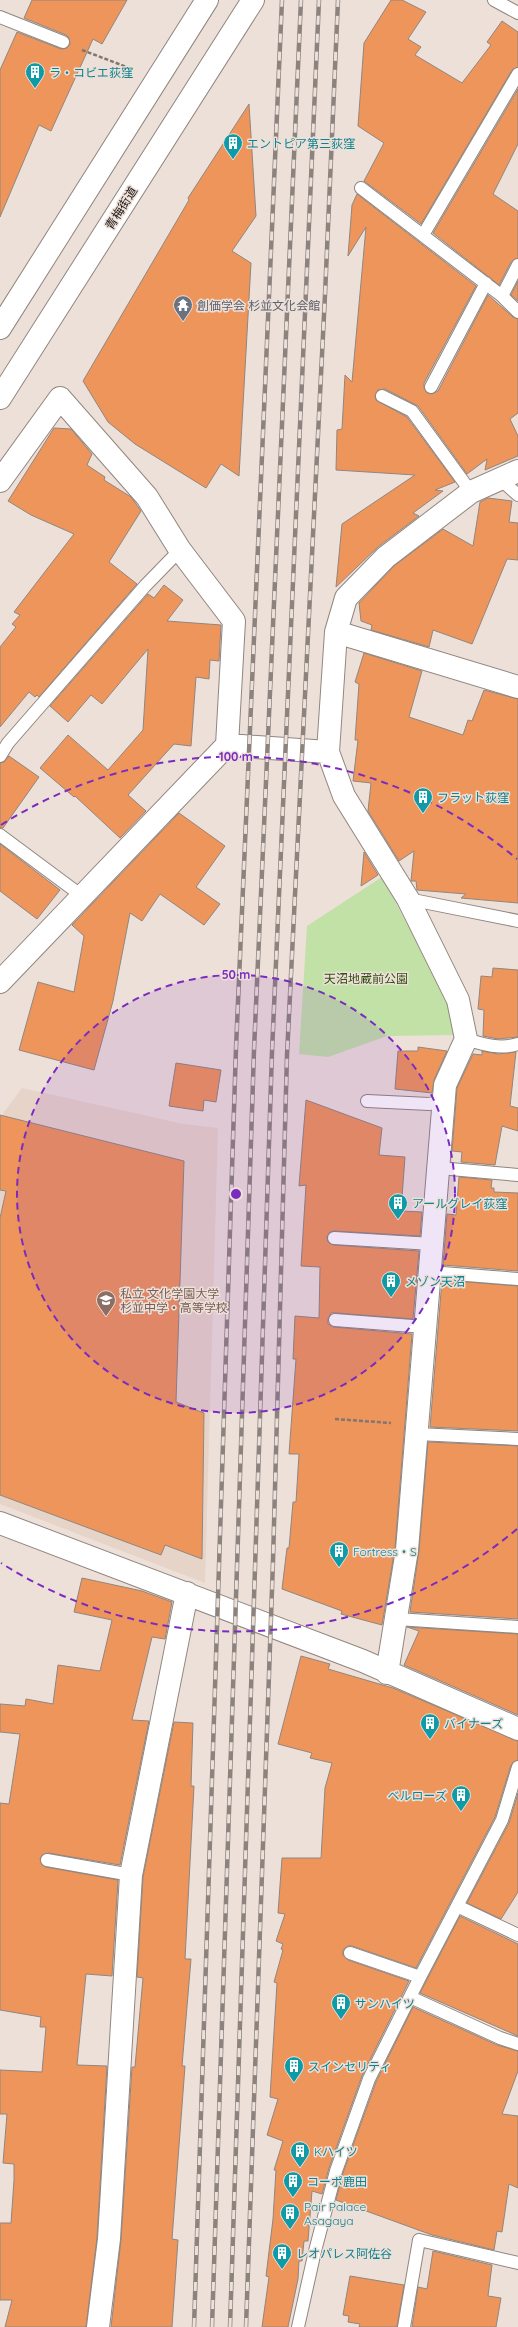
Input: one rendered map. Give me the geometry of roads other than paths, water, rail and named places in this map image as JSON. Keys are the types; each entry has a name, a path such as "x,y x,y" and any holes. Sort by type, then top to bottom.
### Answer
{"street":[{"path":"0,328 207,0"},
{"name":"青梅街道","path":"0,398 253,0"},
{"path":"0,481 60,398 147,497 180,550 234,621 227,744 0,982"},
{"path":"387,1673 397,1619 407,1550 445,1085 466,1039 458,1000 408,899 344,796 328,752 336,632 346,598 386,557 471,492 509,475"},
{"path":"336,632 518,687"},
{"path":"227,744 328,752"},
{"path":"0,1522 188,1593 363,1662 518,1730"},
{"path":"98,2327 109,2239 131,1875 188,1593"}],"lane":[{"path":"494,0 518,14"},
{"path":"0,17 63,42"},
{"path":"422,235 518,74"},
{"path":"361,188 486,283 518,312"},
{"path":"502,296 518,265"},
{"path":"431,387 486,283"},
{"path":"382,396 412,411 471,492"},
{"path":"509,475 518,495"},
{"path":"0,756 28,720 145,586 180,550"},
{"path":"0,835 82,896"},
{"path":"408,899 518,921"},
{"path":"466,1039 488,1045 511,1046 518,1044"},
{"path":"367,1101 429,1104 444,1100"},
{"path":"439,1168 518,1176"},
{"path":"334,1238 432,1244"},
{"path":"430,1272 518,1279"},
{"path":"335,1320 426,1327"},
{"path":"417,1430 518,1439"},
{"path":"397,1619 518,1627"},
{"path":"298,2327 315,2251 336,2171 370,2079 410,1996 502,1820 518,1767"},
{"path":"47,1860 131,1875"},
{"path":"457,1906 518,1935"},
{"path":"350,1953 420,1977"},
{"path":"410,1996 500,2038 518,2044"},
{"path":"404,2327 419,2240 518,2263"}],"railway":[{"path":"194,2327 236,1048 282,0"},
{"path":"212,2327 254,1050 301,0"},
{"path":"230,2327 272,1052 319,0"},
{"path":"246,2327 273,1561 287,1055 325,295 338,0"}],"place":[{"name":"ラ・コビエ荻窪","path":"35,89"},
{"name":"エントピア第三荻窪","path":"233,160"},
{"name":"創価学会 杉並文化会館","path":"183,322"},
{"name":"フラット荻窪","path":"423,814"},
{"name":"アールグレイ荻窪","path":"398,1220"},
{"name":"メゾン天沼","path":"391,1298"},
{"name":"私立 文化学園大学 杉並中学・高等学校","path":"106,1317"},
{"name":"Fortress・S","path":"339,1568"},
{"name":"バイナーズ","path":"430,1740"},
{"name":"ベルローズ","path":"461,1812"},
{"name":"サンハイツ","path":"341,2020"},
{"name":"スインセリティ","path":"294,2083"},
{"name":"Kハイツ","path":"300,2168"},
{"name":"コーポ鹿田","path":"293,2198"},
{"name":"Pair Palace Asagaya","path":"290,2230"},
{"name":"レオパレス阿佐谷","path":"282,2270"}],"park label":[{"name":"天沼地蔵前公園","path":"366,978"}]}
